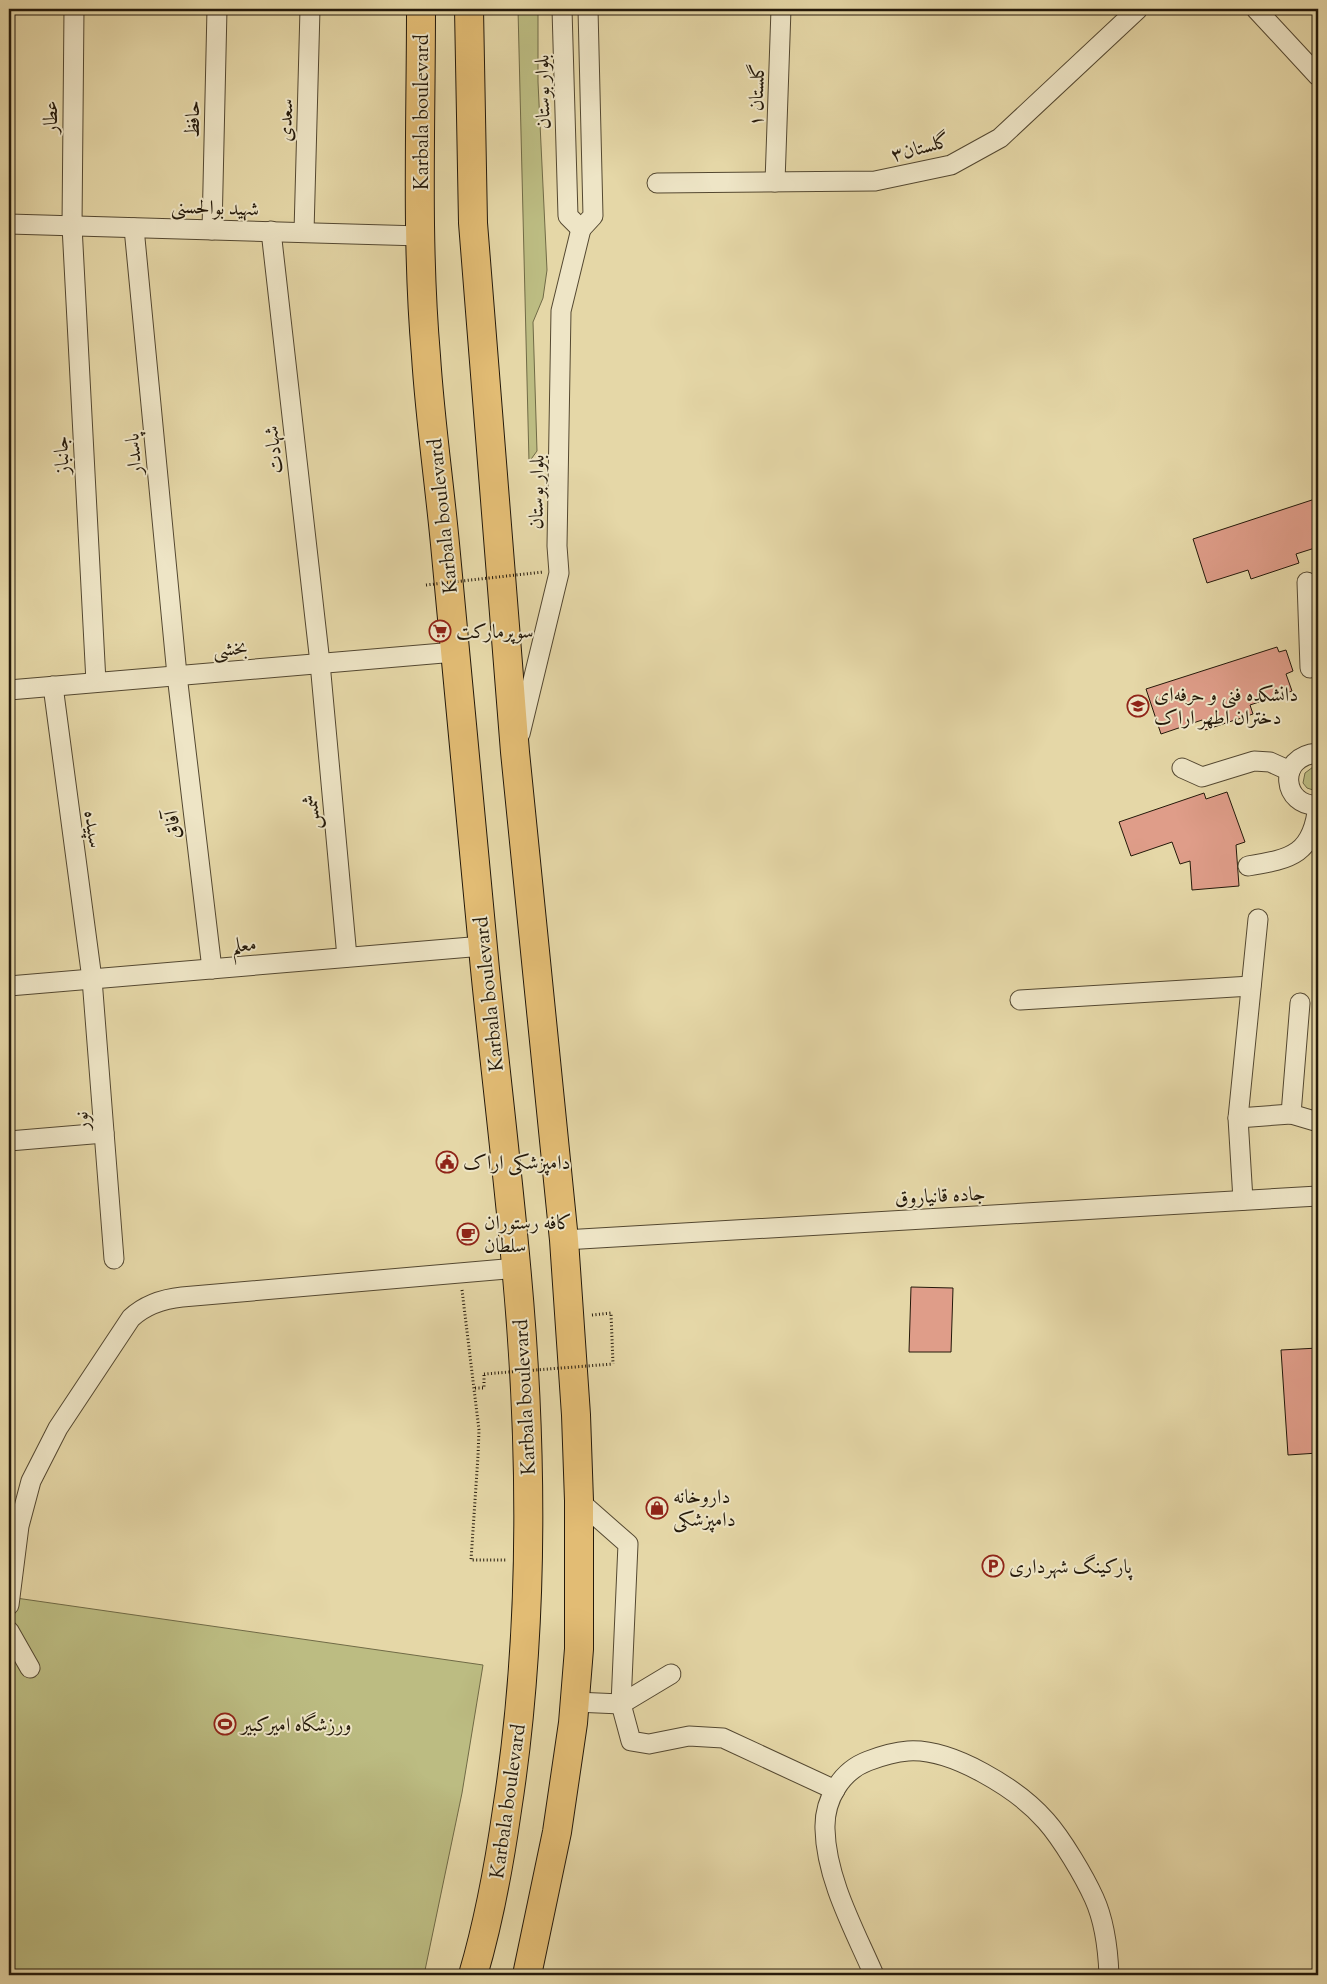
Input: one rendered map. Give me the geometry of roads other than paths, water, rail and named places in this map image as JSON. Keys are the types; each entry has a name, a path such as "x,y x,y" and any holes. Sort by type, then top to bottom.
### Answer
{"highway":[{"name":"Karbala boulevard","path":"421,9 421,236 425,355 516,1268 524,1379 528,1492 528,1560 524,1659 514,1768 497,1875 473,1975"},
{"path":"469,9 473,223 515,752 564,1240 576,1415 579,1501 579,1650 574,1702 557,1832 527,1975"}],"street":[{"name":"عطار","path":"72,226 74,9"},
{"name":"حافظ","path":"212,230 217,9"},
{"name":"سعدی","path":"304,232 310,9"},
{"name":"بلوار بوستان","path":"562,9 568,216 581,229"},
{"name":"بلوار بوستان","path":"515,752 559,573 557,546 561,311 581,229 593,216 588,9"},
{"name":"گلستان ۱","path":"775,182 782,9"},
{"name":"گلستان۳","path":"657,184 875,182 951,166 1000,138 1138,9"},
{"path":"1256,9 1318,76"},
{"name":"شهید بوالحسنی","path":"9,224 421,236"},
{"name":"جانباز","path":"72,226 96,682"},
{"name":"پاسدار","path":"134,228 177,675"},
{"name":"شهادت","path":"271,231 320,664"},
{"path":"1307,582 1313,639 1310,668"},
{"name":"بخشی","path":"9,690 456,652"},
{"name":"شمس","path":"320,664 346,958"},
{"name":"آفاق","path":"177,675 212,969"},
{"name":"سپیده","path":"53,686 92,979"},
{"path":"1248,866 1281,861 1306,845 1316,825 1318,805 1301,802 1293,793 1288,782 1290,771 1296,761 1306,754 1318,753"},
{"path":"1182,768 1202,777 1254,761 1270,762 1290,771"},
{"path":"1243,1200 1238,1118 1258,919"},
{"name":"معلم","path":"9,986 483,946"},
{"name":"نور","path":"92,979 114,1259"},
{"path":"1020,1000 1251,986"},
{"path":"1292,1114 1300,1003"},
{"path":"1238,1118 1292,1114 1318,1122"},
{"path":"9,1141 104,1132"},
{"name":"جاده قانیاروق","path":"564,1240 1318,1196"},
{"path":"9,1605 20,1526 31,1480 58,1428 131,1318 137,1313 164,1299 516,1268"},
{"path":"579,1501 628,1544 621,1704 631,1741 648,1744 689,1736 723,1738 835,1790"},
{"path":"9,1631 30,1668"},
{"path":"574,1702 621,1704 671,1674"},
{"path":"874,1975 845,1910 831,1866 825,1829 827,1808 844,1776 858,1765 883,1755 910,1751 948,1756 981,1772 1015,1792 1046,1821 1076,1865 1094,1899 1108,1948 1109,1975"}],"place":[{"name":"سوپرمارکت","path":"440,631"},
{"name":"دانشکده فنی و حرفه‌ای دختران اطهر اراک","path":"1138,706"},
{"name":"دامپزشکی اراک","path":"447,1162"},
{"name":"کافه رستوران سلطان","path":"468,1234"},
{"name":"داروخانه دامپزشکی","path":"657,1508"},
{"name":"پارکینگ شهرداری","path":"993,1566"},
{"name":"ورزشگاه امیرکبیر","path":"225,1724"}]}
